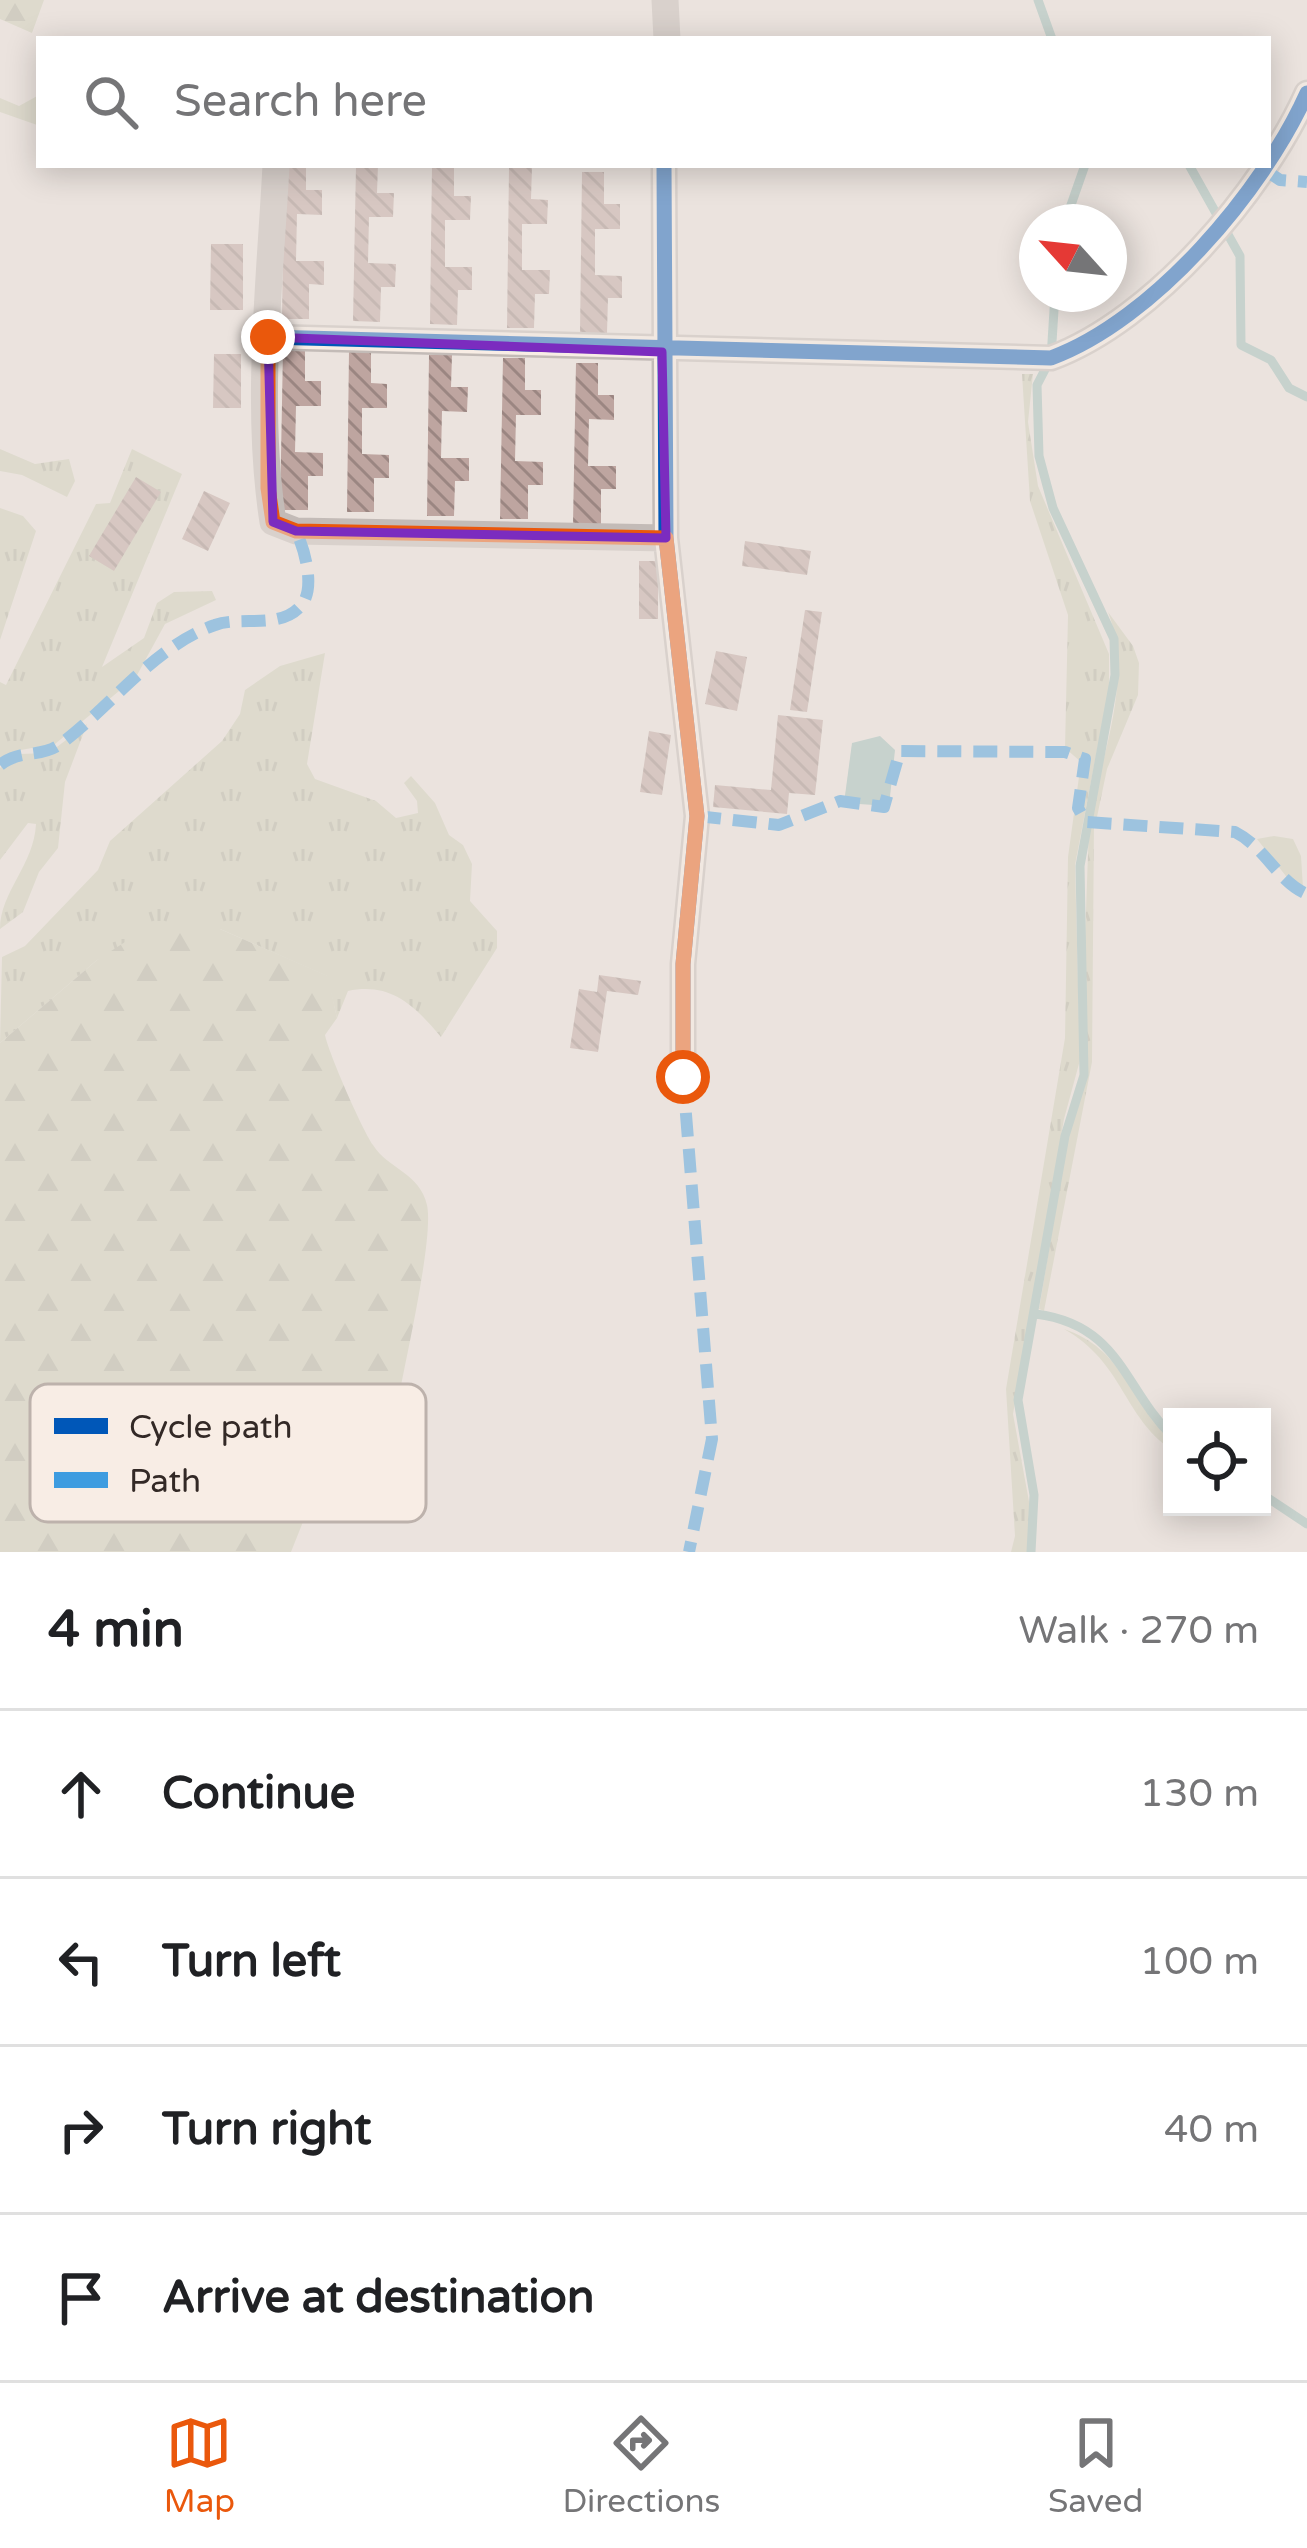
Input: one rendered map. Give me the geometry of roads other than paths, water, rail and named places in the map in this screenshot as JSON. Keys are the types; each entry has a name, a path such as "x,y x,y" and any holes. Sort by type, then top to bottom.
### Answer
{"street":[{"path":"665,0 667,36"},
{"path":"1271,159 1307,93"},
{"path":"276,168 268,337 268,488 273,522 296,531 666,538"},
{"path":"664,168 666,538 697,816 683,964 683,1077"},
{"path":"268,337 1031,362 1072,350 1128,314 1220,224 1266,168"}],"water":[{"path":"880,736 895,750 889,806 844,803 852,743"}],"waterway":[{"path":"1038,0 1051,36"},
{"path":"1071,204 1084,168"},
{"path":"1191,168 1240,256 1241,345 1271,360 1289,388 1307,397"},
{"path":"1031,1552 1034,1495 1018,1400 1065,1136 1084,1075 1080,866 1115,675 1114,639 1053,508 1039,456 1037,385 1051,358 1054,312"},
{"path":"1036,1314 1064,1320 1103,1345 1163,1425"},
{"path":"1271,1500 1307,1524"}]}
